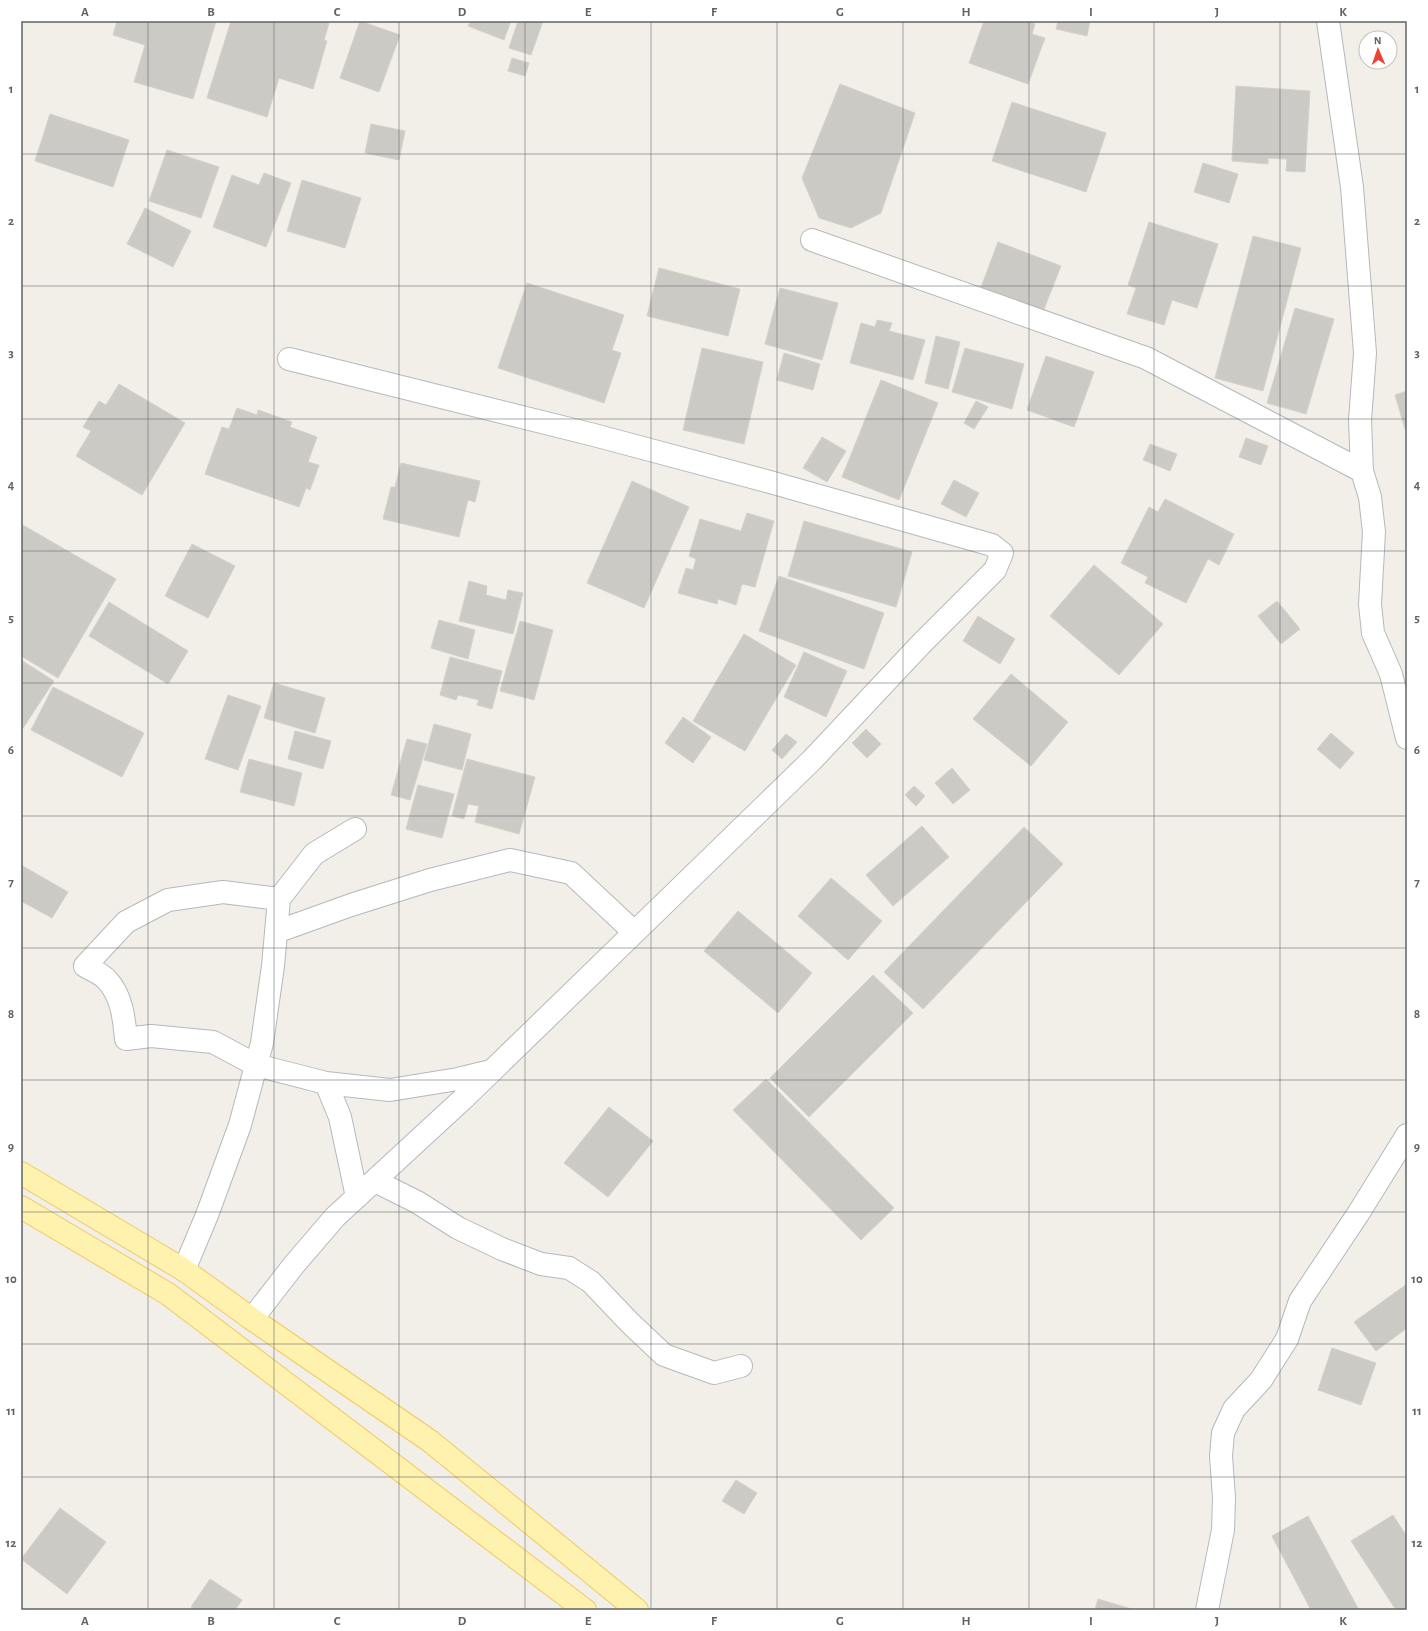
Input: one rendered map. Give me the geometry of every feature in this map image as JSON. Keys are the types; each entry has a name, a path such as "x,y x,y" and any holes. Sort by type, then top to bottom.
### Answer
{"main road":[{"path":"21,1173 184,1270 252,1319 430,1441 637,1610"},
{"path":"21,1207 168,1294 585,1610"}],"street":[{"path":"1328,21 1352,187 1365,353 1360,420 1362,471 1370,497 1374,532 1370,604 1373,633 1391,674 1407,738"},
{"path":"812,240 1146,358 1362,471"},
{"path":"252,1319 293,1266 335,1217 491,1071 812,760 922,643 995,570 1002,553 992,545 762,480 594,435 289,359"},
{"path":"184,1270 207,1215 240,1125 262,1043 273,966 279,898 314,854 356,829"},
{"path":"276,932 351,905 430,880 510,860 571,873 634,932"},
{"path":"279,898 223,892 168,900 126,922 85,966 106,979 120,999 124,1016 126,1039 151,1036 213,1042 256,1065 326,1083 390,1090 458,1079 491,1071"},
{"path":"326,1083 340,1117 357,1197"},
{"path":"1207,1610 1223,1530 1224,1498 1221,1456 1223,1433 1234,1409 1261,1380 1287,1339 1300,1302 1358,1214 1407,1135"},
{"path":"375,1181 417,1202 458,1228 502,1249 541,1264 570,1268 591,1282 630,1323 664,1355 714,1373 741,1366"}],"building":[{"path":"117,21 216,21 193,99 134,82 145,45 113,35"},
{"path":"231,21 322,21 329,23 324,40 327,41 313,89 279,78 267,117 207,98"},
{"path":"360,21 400,35 379,92 340,78"},
{"path":"471,21 511,21 504,40 468,26"},
{"path":"518,21 543,21 531,55 509,48"},
{"path":"984,21 997,21 1002,23 1003,21 1027,21 1035,24 1032,34 1045,38 1028,84 969,63"},
{"path":"1058,21 1090,21 1087,36 1056,29"},
{"path":"512,58 529,63 525,76 508,71"},
{"path":"840,84 915,113 881,213 851,228 819,218 802,178"},
{"path":"1236,86 1310,91 1305,172 1286,171 1287,159 1268,158 1268,164 1232,161"},
{"path":"1012,102 1106,133 1086,192 992,161"},
{"path":"50,114 129,140 113,187 35,161"},
{"path":"371,124 405,131 399,160 365,153"},
{"path":"167,150 219,167 201,218 149,201"},
{"path":"1203,163 1238,174 1229,203 1194,192"},
{"path":"264,173 291,183 266,247 213,227 232,175 259,185"},
{"path":"302,180 361,198 345,248 287,231"},
{"path":"145,208 191,231 173,267 127,244"},
{"path":"1149,222 1218,244 1197,308 1172,300 1164,325 1127,314 1136,288 1128,285"},
{"path":"1253,236 1301,248 1263,391 1215,378"},
{"path":"998,242 1061,266 1042,314 980,290"},
{"path":"659,268 740,289 728,336 647,316"},
{"path":"527,283 624,315 612,350 621,353 604,403 498,368"},
{"path":"780,288 838,303 822,360 765,344"},
{"path":"1295,308 1334,319 1306,414 1267,403"},
{"path":"877,320 892,323 889,331 925,340 913,380 850,363 861,323 875,327"},
{"path":"936,336 960,342 948,389 925,383"},
{"path":"702,348 763,362 744,444 683,430"},
{"path":"965,348 1024,364 1012,409 952,392"},
{"path":"784,353 820,364 813,390 777,380"},
{"path":"1046,356 1094,372 1074,427 1027,410"},
{"path":"881,380 938,403 899,500 842,477"},
{"path":"119,384 185,423 142,495 76,456 91,431 83,427 99,401 106,405"},
{"path":"1407,391 1407,428 1405,429 1395,395"},
{"path":"976,401 988,407 974,429 964,423"},
{"path":"237,408 257,415 258,410 292,422 290,427 317,437 308,462 319,465 310,490 306,488 299,507 205,474 222,427 229,429"},
{"path":"822,437 846,451 827,482 803,468"},
{"path":"1246,438 1268,446 1261,465 1239,457"},
{"path":"1150,444 1177,454 1170,471 1143,460"},
{"path":"401,463 480,481 475,502 468,500 459,537 383,519 391,487 395,487"},
{"path":"954,480 979,493 966,517 941,504"},
{"path":"632,481 689,507 644,608 587,583"},
{"path":"1165,499 1234,534 1219,565 1208,559 1186,603 1145,583 1148,577 1121,563 1149,507 1158,512"},
{"path":"747,513 774,521 755,587 742,584 736,605 718,599 717,604 678,593 686,568 693,570 696,559 689,556 700,519 741,531"},
{"path":"804,521 912,552 896,607 788,576"},
{"path":"21,524 116,579 58,678 21,656 21,625 23,621 21,619"},
{"path":"192,544 235,566 208,618 165,596"},
{"path":"1094,565 1163,624 1119,675 1050,616"},
{"path":"779,576 884,613 864,669 759,631"},
{"path":"469,581 487,586 486,595 506,600 508,590 523,593 513,634 459,621"},
{"path":"1277,601 1300,629 1281,644 1258,616"},
{"path":"109,602 188,651 168,684 89,636"},
{"path":"978,616 1015,639 1000,664 963,641"},
{"path":"439,620 475,630 468,659 431,648"},
{"path":"520,621 553,630 534,700 500,691"},
{"path":"744,634 796,665 745,751 693,721"},
{"path":"804,652 847,671 826,717 784,697"},
{"path":"450,657 502,671 492,709 477,705 479,700 458,695 456,700 440,695"},
{"path":"21,660 54,681 21,731"},
{"path":"1011,674 1068,722 1031,766 973,719"},
{"path":"274,683 325,698 315,733 264,718"},
{"path":"53,687 144,733 122,777 31,730"},
{"path":"228,695 261,706 238,770 205,759"},
{"path":"683,717 711,737 693,763 665,743"},
{"path":"434,724 471,734 462,770 424,760"},
{"path":"866,729 881,744 867,758 852,743"},
{"path":"295,731 331,741 323,769 288,759"},
{"path":"1331,733 1354,753 1340,769 1317,749"},
{"path":"786,734 797,742 782,759 772,750"},
{"path":"407,739 427,744 410,800 391,795"},
{"path":"249,759 302,773 294,806 240,792"},
{"path":"467,759 535,777 519,834 475,822 479,806 468,804 464,819 452,816"},
{"path":"952,768 970,790 953,804 935,783"},
{"path":"418,785 454,794 442,838 406,829"},
{"path":"914,786 925,796 916,806 905,795"},
{"path":"922,826 949,857 893,906 866,875"},
{"path":"1024,827 1063,864 923,1009 884,972"},
{"path":"21,865 68,892 52,918 21,901"},
{"path":"831,878 882,921 848,960 798,916"},
{"path":"738,911 812,973 778,1013 704,951"},
{"path":"873,975 913,1013 809,1117 770,1078"},
{"path":"766,1079 894,1208 861,1240 733,1110"},
{"path":"609,1107 653,1141 608,1197 564,1163"},
{"path":"1407,1284 1407,1328 1376,1351 1354,1322"},
{"path":"1332,1348 1376,1363 1361,1405 1318,1390"},
{"path":"736,1480 757,1493 744,1514 722,1501"},
{"path":"60,1508 106,1542 67,1594 21,1559"},
{"path":"1393,1515 1407,1537 1407,1610 1396,1610 1351,1541"},
{"path":"1308,1516 1359,1610 1311,1610 1272,1536"},
{"path":"210,1579 242,1600 235,1610 196,1610 191,1607"},
{"path":"1098,1599 1135,1610 1095,1610"}]}
